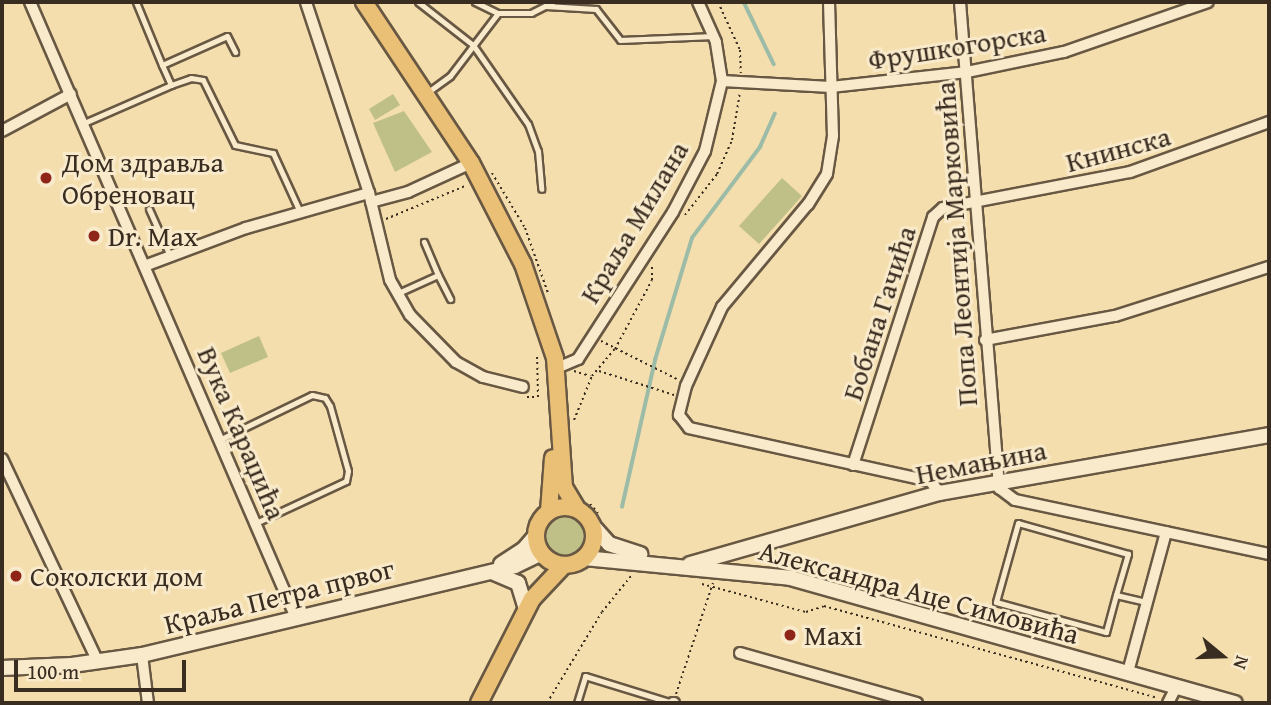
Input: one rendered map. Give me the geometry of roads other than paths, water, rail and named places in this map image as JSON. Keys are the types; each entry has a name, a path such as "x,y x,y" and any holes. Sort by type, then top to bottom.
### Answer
{"main road":[{"path":"364,2 423,95 471,163 513,242 553,349 563,367 549,511 536,535 542,554 529,605 479,703"},
{"path":"529,605 564,565 584,558 592,547 598,523 564,487 560,400"},
{"path":"549,511 580,503"},
{"path":"542,554 564,565"}],"street":[{"name":"Вука Караџића","path":"30,2 147,265 296,618"},
{"path":"306,2 370,198 396,294 428,335 456,362 483,377 523,387"},
{"name":"Краља Милана","path":"563,367 592,336 695,175 718,114 722,81 714,36 698,2"},
{"name":"Фрушкогорска","path":"829,2 833,136 827,174 808,204 722,307 686,386 679,415 689,428 853,465"},
{"name":"Попа Леонтија Марковића","path":"960,2 997,482"},
{"name":"Фрушкогорска","path":"722,81 831,87 967,72 1064,52 1208,2"},
{"path":"2,131 71,94"},
{"name":"Книнска","path":"974,202 1130,172 1269,122"},
{"path":"147,265 300,212 408,192 471,163"},
{"name":"Бобана Гачића","path":"853,465 933,217 952,204 974,202"},
{"path":"985,340 1115,316 1269,267"},
{"name":"Немањина","path":"712,563 747,546 940,493 1269,435"},
{"path":"2,459 98,662"},
{"path":"853,465 930,481 940,493"},
{"path":"997,482 1015,500 1269,554"},
{"name":"Александра Аце Симовића","path":"598,523 624,552 712,563 764,573 1235,703"},
{"path":"1128,672 1166,532"},
{"name":"Краља Петра првог","path":"484,571 513,557 536,535"},
{"path":"747,546 753,562 764,573"},
{"name":"Краља Петра првог","path":"2,668 98,662 142,655 484,571 514,566 542,554"},
{"name":"Александра Аце Симовића","path":"584,558 645,564 689,572 712,563"},
{"path":"484,571 502,573 518,583 529,605"},
{"path":"740,653 917,703"},
{"path":"142,655 148,703"},
{"path":"1168,702 1175,687"}],"lane":[{"path":"136,2 170,85"},
{"path":"418,2 473,45 533,134 541,189"},
{"path":"475,2 498,13 531,13 553,2"},
{"path":"546,6 596,9 620,40 714,36"},
{"path":"423,95 450,76 498,13"},
{"path":"162,65 227,37 235,52"},
{"path":"84,123 170,85 198,78 208,85 235,145 245,150 271,150 300,212"},
{"path":"149,209 170,256"},
{"path":"424,242 450,299"},
{"path":"396,294 438,275"},
{"path":"220,439 312,395 325,398 330,405 348,471 346,481 256,523"},
{"path":"1018,523 1128,554 1116,595 1106,632 996,601 1018,523"},
{"path":"1116,595 1147,602"},
{"path":"577,703 585,676 674,703"}],"waterway":[{"path":"744,2 774,64"},
{"path":"622,507 655,360 692,238 760,147 775,114"}],"place":[{"name":"Дом здравља Обреновац","path":"46,178"},
{"name":"Dr. Max","path":"94,236"},
{"name":"Соколски дом","path":"16,576"},
{"name":"Maxi","path":"790,635"}]}
